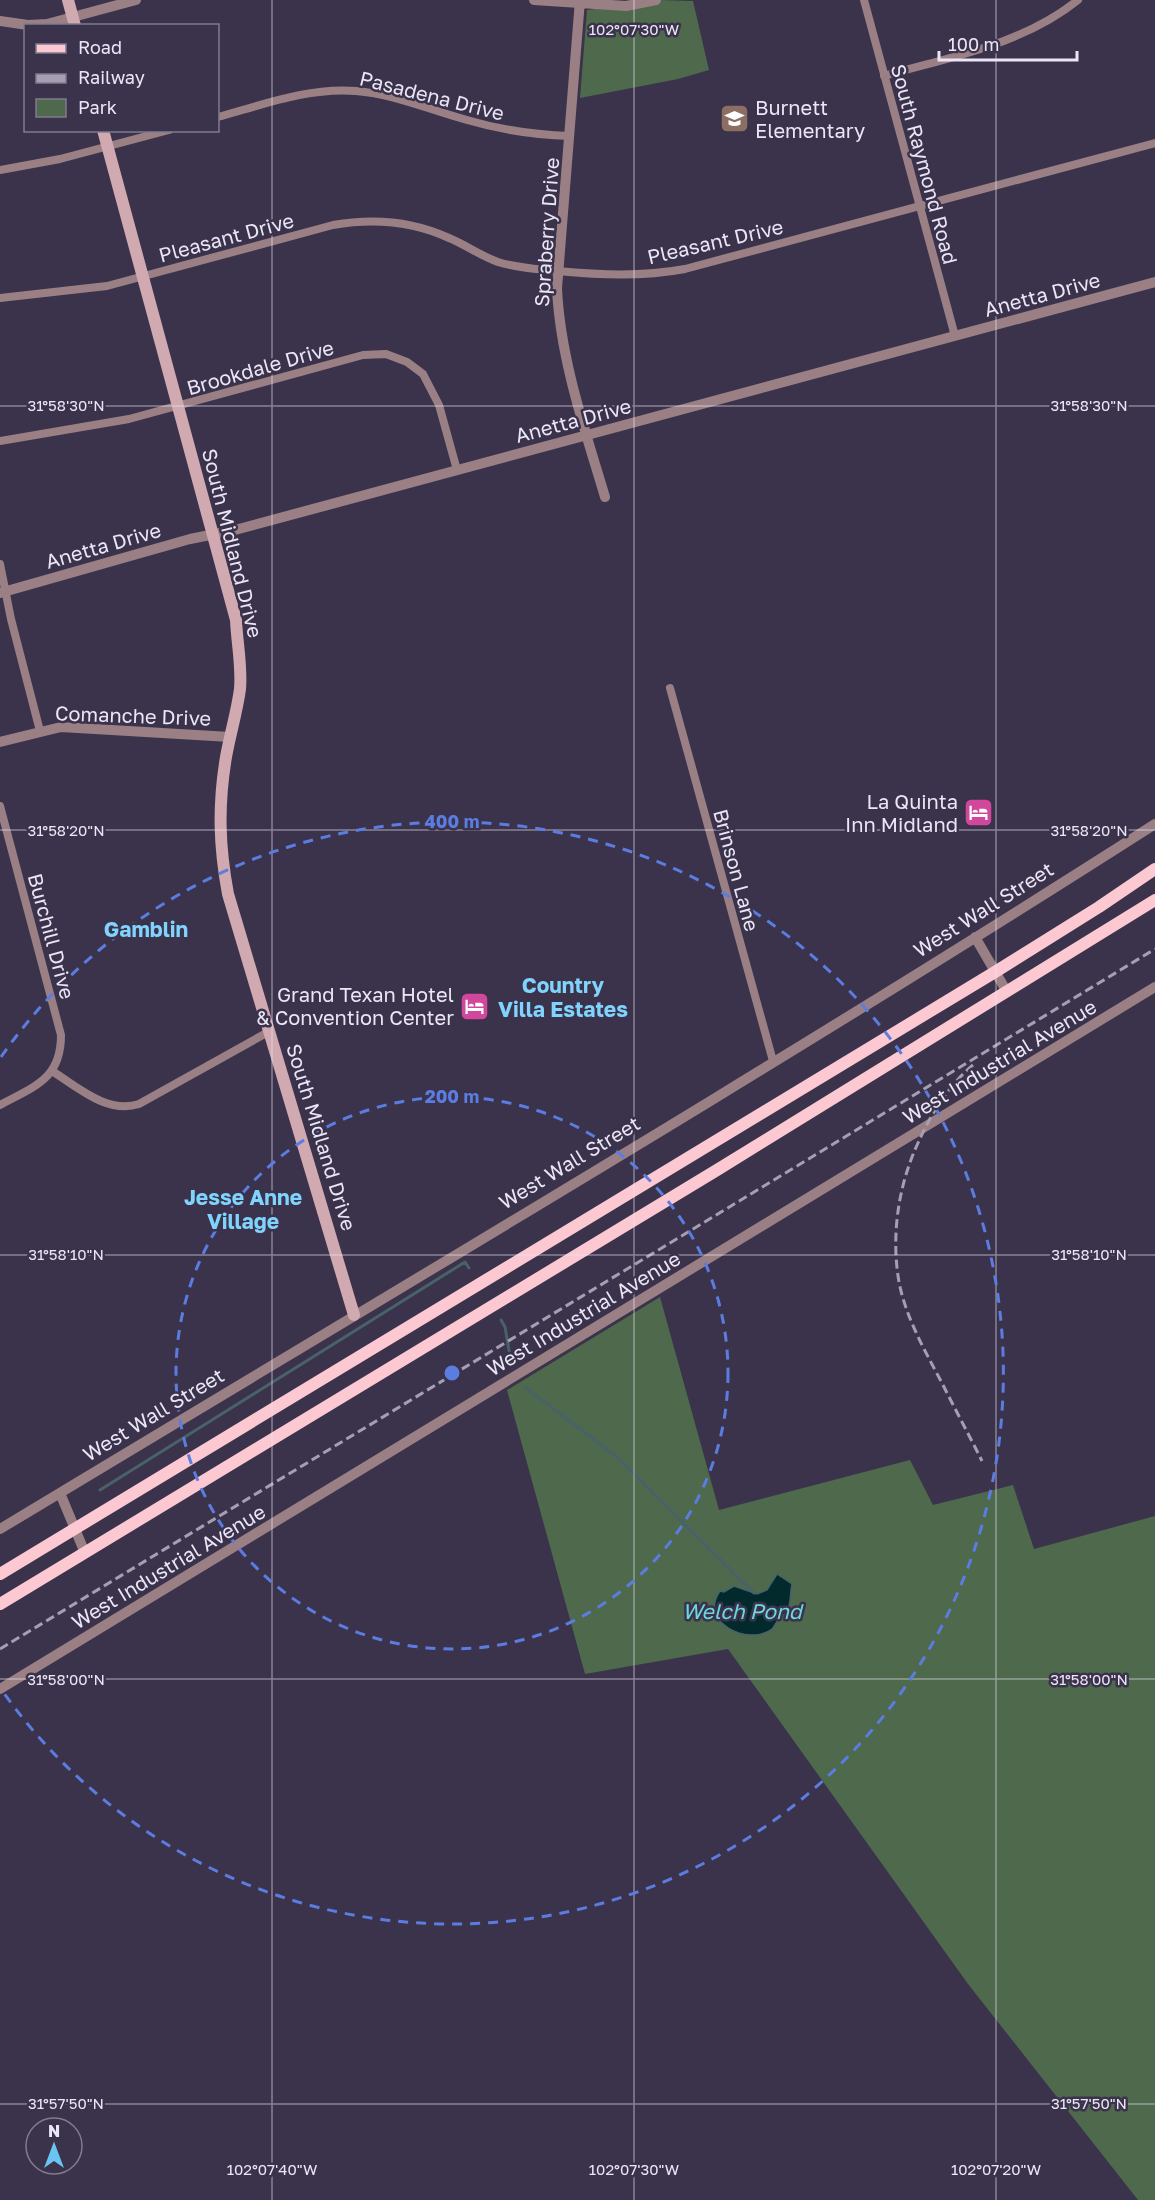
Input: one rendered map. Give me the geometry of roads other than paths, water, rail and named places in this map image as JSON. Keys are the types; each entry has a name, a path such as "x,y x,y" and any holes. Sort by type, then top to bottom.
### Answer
{"main road":[{"path":"68,0 73,21"},
{"name":"South Midland Drive","path":"103,132 236,620 240,650 240,687 220,800 219,830 228,894 354,1315"},
{"path":"0,1574 995,972 1155,869"},
{"path":"0,1604 707,1176 1155,900"}],"street":[{"path":"50,24 73,21 136,0"},
{"path":"534,0 626,6 656,0"},
{"name":"South Raymond Road","path":"864,0 955,336"},
{"path":"884,76 1002,43 1062,13 1078,0"},
{"name":"Spraberry Drive","path":"580,2 557,288 560,333 605,497"},
{"path":"0,21 32,24"},
{"name":"Pasadena Drive","path":"219,117 312,93 357,91 386,96 506,130 539,135 570,136"},
{"path":"0,170 60,159 163,132"},
{"name":"Pleasant Drive","path":"0,298 107,286 333,225 364,221 403,224 428,230 446,236 479,254 504,264 559,271 622,275 676,270 1155,142"},
{"name":"Anetta Drive","path":"2,592 189,539 587,436 1155,282"},
{"name":"Brookdale Drive","path":"0,441 129,419 363,355 386,354 407,362 423,374 439,405 457,470"},
{"path":"0,564 2,592 40,731"},
{"name":"Brinson Lane","path":"670,688 773,1062"},
{"name":"Comanche Drive","path":"0,742 61,727 230,737"},
{"name":"Burchill Drive","path":"0,806 61,1035 60,1055 52,1071"},
{"name":"West Wall Street","path":"0,1529 773,1062 1155,824"},
{"path":"975,937 1007,992"},
{"name":"West Industrial Avenue","path":"0,1689 1155,987"},
{"path":"0,1105 38,1085 52,1071 106,1104 127,1107 139,1104 270,1031"},
{"path":"60,1493 84,1553"}],"water":[{"name":"Welch Pond","path":"777,1574 792,1584 788,1609 772,1629 762,1634 751,1635 739,1633 720,1621 715,1613 715,1602 720,1591 724,1592 734,1586 757,1594 767,1590"}],"waterway":[{"path":"100,1490 465,1262 469,1268"},
{"path":"501,1320 505,1327 510,1356"},
{"path":"526,1388 617,1457 754,1593"}],"railway":[{"path":"0,1649 1155,949"},
{"path":"973,1065 941,1101 911,1159 898,1211 896,1247 899,1282 911,1321 982,1461"}],"place":[{"name":"Burnett Elementary","path":"734,119"},
{"name":"La Quinta Inn Midland","path":"979,812"},
{"name":"Grand Texan Hotel & Convention Center","path":"475,1006"}],"district":[{"name":"Gamblin","path":"146,929"},
{"name":"Country Villa Estates","path":"563,997"},
{"name":"Jesse Anne Village","path":"243,1209"}]}
